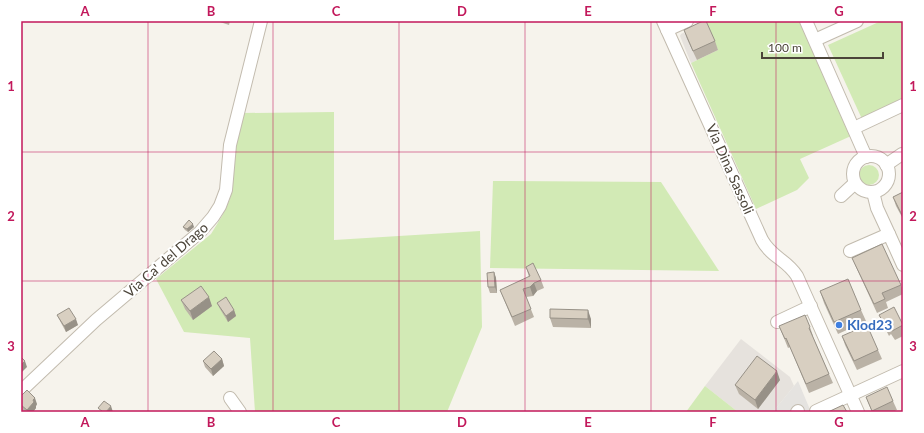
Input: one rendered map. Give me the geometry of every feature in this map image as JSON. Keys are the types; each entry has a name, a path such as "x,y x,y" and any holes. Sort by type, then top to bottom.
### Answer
{"street":[{"name":"Via Ca' del Drago","path":"21,390 96,320 200,232 213,217 220,206 226,190 230,145 261,21"},
{"path":"665,25 687,21"},
{"path":"806,21 866,156"},
{"path":"814,40 857,21"},
{"name":"Via Dina Sassoli","path":"665,25 762,240 767,249 776,257 791,266 797,276 858,412"},
{"path":"854,128 903,106"},
{"path":"886,165 902,154"},
{"path":"866,156 874,156 881,159 886,165 889,171 888,178 885,185 880,190 873,192 863,190 855,183 853,170 855,164 860,159 866,156"},
{"path":"841,196 855,183"},
{"path":"873,192 877,208 903,265"},
{"path":"850,252 889,234"},
{"path":"777,322 811,306"},
{"path":"816,411 903,371"},
{"path":"230,398 240,412"}],"shaded area":[{"path":"705,22 718,50 691,63 680,36 681,34"},
{"path":"741,339 790,377 794,386 773,412 738,412 705,386"},
{"path":"798,381 811,412 773,412 794,386"}],"green space":[{"path":"799,21 851,136 800,159 809,178 797,190 756,209 691,63 718,50 705,22"},
{"path":"881,21 903,21 903,100 862,119 828,45"},
{"path":"334,112 334,240 480,231 482,327 447,412 255,412 250,338 184,332 156,279 211,234 222,216 230,199 234,147 243,113"},
{"path":"869,165 876,168 879,175 876,182 869,185 862,182 859,175 862,168"},
{"path":"493,181 661,182 719,271 490,268"},
{"path":"705,386 738,412 686,412"}],"building":[{"path":"706,21 715,41 693,51 684,30"},
{"path":"903,192 903,217 893,197"},
{"path":"189,220 193,224 187,229 183,227"},
{"path":"882,244 901,285 882,293 885,299 874,304 852,258"},
{"path":"533,263 541,280 534,283 530,287 523,289 531,309 512,317 500,290 530,276 526,267"},
{"path":"494,272 495,287 488,287 487,273"},
{"path":"848,279 861,310 834,322 820,291"},
{"path":"201,286 209,297 190,311 181,300"},
{"path":"226,297 234,310 226,316 217,303"},
{"path":"894,307 903,325 892,331 888,325 886,327 879,315"},
{"path":"69,308 76,319 64,326 57,315"},
{"path":"550,309 588,310 588,319 550,318"},
{"path":"805,315 829,374 806,384 786,338 785,339 779,326"},
{"path":"867,325 878,350 854,361 842,336"},
{"path":"214,351 222,359 211,369 203,361"},
{"path":"757,356 777,371 755,400 735,385"},
{"path":"21,357 25,361 21,365"},
{"path":"887,387 893,401 872,411 866,397"},
{"path":"27,390 35,398 33,400 34,402 27,410 21,405 21,396"},
{"path":"104,401 111,406 106,412 103,412 98,408"},
{"path":"843,405 847,412 828,412"}],"place":[{"name":"Klod23","path":"839,325"}]}
